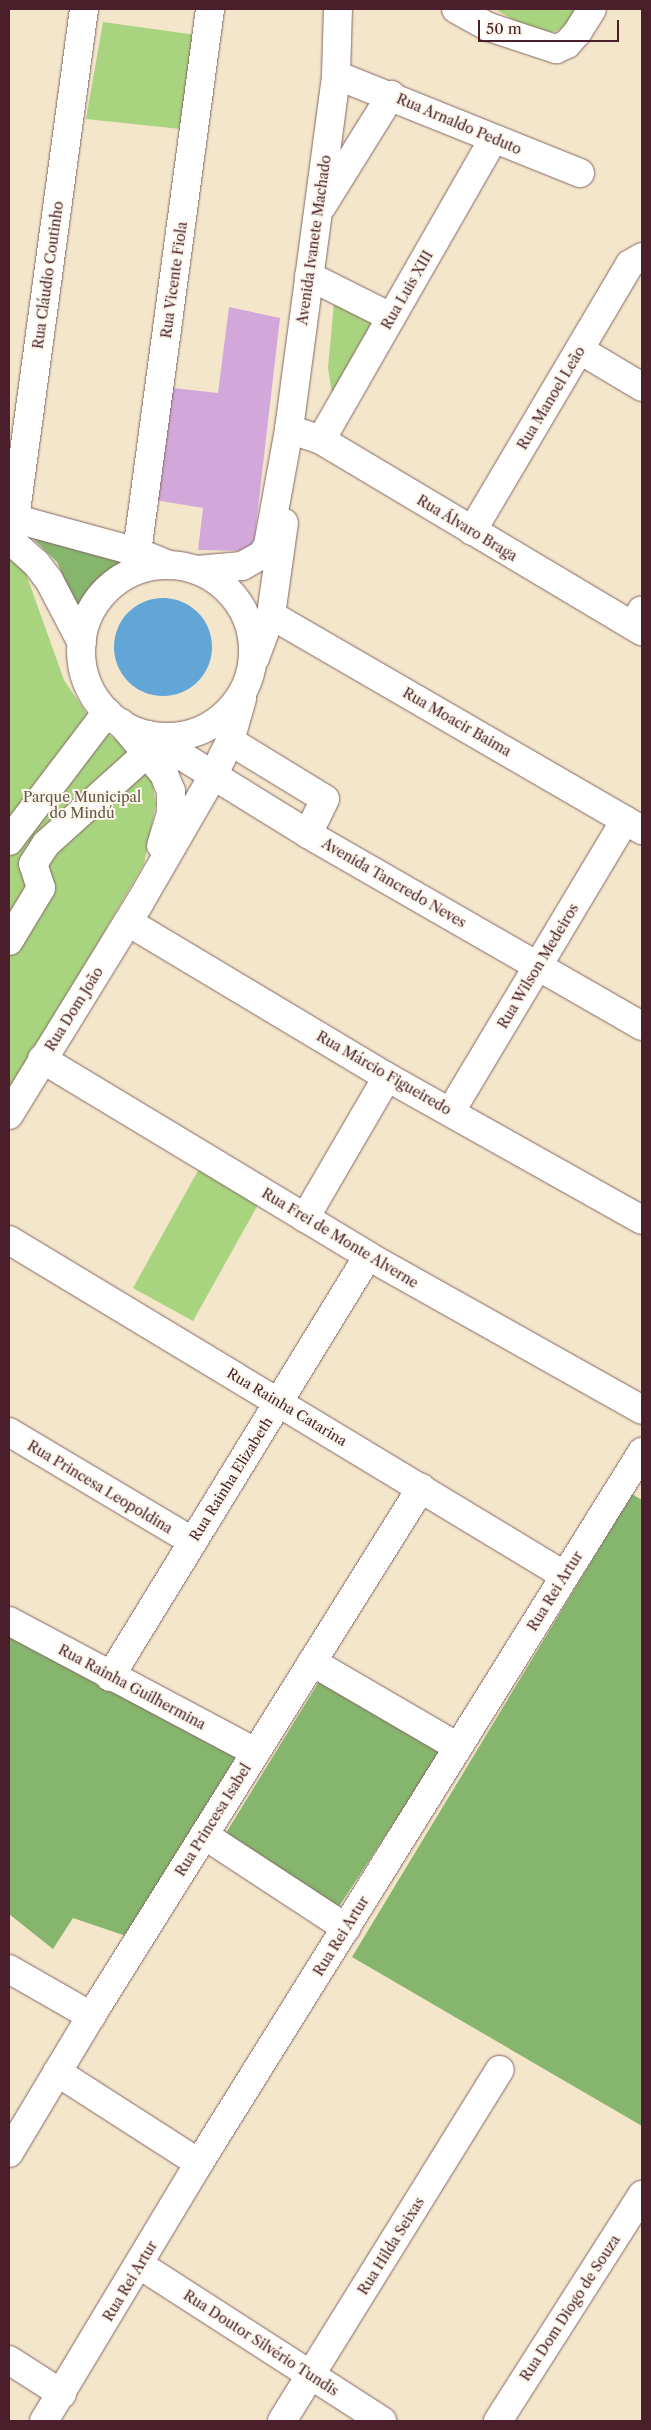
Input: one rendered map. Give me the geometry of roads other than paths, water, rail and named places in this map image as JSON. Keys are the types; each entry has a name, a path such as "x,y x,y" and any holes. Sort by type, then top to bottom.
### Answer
{"street":[{"name":"Rua Cláudio Coutinho","path":"11,529 84,9"},
{"name":"Rua Vicente Fiola","path":"137,552 210,9"},
{"name":"Avenida Ivanete Machado","path":"197,570 242,566 262,555 268,544 283,471 336,75 338,9"},
{"path":"456,9 489,27 542,47 556,49 567,44 592,9"},
{"name":"Rua Arnaldo Peduto","path":"336,75 391,95 493,140 580,174"},
{"path":"317,215 391,95"},
{"name":"Rua Luis XIII","path":"321,440 493,140"},
{"name":"Rua Manoel Leão","path":"472,531 580,350 636,261"},
{"path":"309,276 391,317"},
{"path":"580,350 642,387"},
{"name":"Rua Álvaro Braga","path":"289,429 321,440 472,531 639,622"},
{"name":"Avenida Ivanete Machado","path":"248,677 271,615 282,552 283,471"},
{"path":"11,529 137,552 170,565 197,570 230,592 242,608 253,647 248,677 222,717 205,728 187,735 148,744 46,844 33,864"},
{"path":"11,529 49,580 82,643 87,680 114,718 148,744"},
{"path":"82,643 87,622 97,602 111,586 128,574 149,567 170,565"},
{"name":"Rua Moacir Baima","path":"271,615 633,825"},
{"name":"Rua Dom João","path":"9,1114 133,913 213,776 230,741 248,677"},
{"path":"9,841 114,718"},
{"path":"230,741 325,798 308,834"},
{"name":"Rua Dom João","path":"133,913 171,813 167,782 148,744"},
{"name":"Avenida Tancredo Neves","path":"148,744 213,776 308,834 642,1026"},
{"name":"Rua Wilson Medeiros","path":"451,1111 538,966 633,825"},
{"path":"9,847 33,864 41,888 9,942"},
{"name":"Rua Márcio Figueiredo","path":"133,913 387,1077 451,1111 642,1220"},
{"name":"Rua Frei de Monte Alverne","path":"42,1059 368,1256 642,1410"},
{"path":"305,1218 387,1077"},
{"name":"Rua Rainha Catarina","path":"9,1240 564,1575"},
{"name":"Rua Rainha Elizabeth","path":"110,1676 368,1256"},
{"name":"Rua Princesa Leopoldina","path":"9,1432 192,1542"},
{"name":"Rua Rei Artur","path":"44,2421 140,2265 199,2163 642,1452"},
{"name":"Rua Princesa Isabel","path":"9,2153 90,2016 421,1488"},
{"name":"Rua Rainha Guilhermina","path":"9,1621 255,1752"},
{"path":"312,1662 458,1748"},
{"path":"204,1835 346,1928"},
{"path":"9,1969 90,2016"},
{"name":"Rua Hilda Seixas","path":"282,2421 500,2070"},
{"path":"57,2072 199,2163"},
{"name":"Rua Dom Diogo de Souza","path":"498,2421 642,2195"},
{"name":"Rua Doutor Silvério Tundis","path":"140,2265 382,2421"},
{"path":"9,2360 62,2394"}],"water":[{"path":"163,598 173,599 190,606 204,620 211,637 211,657 204,674 190,688 173,695 163,696 153,695 136,688 122,674 115,657 114,647 115,637 122,620 136,606 153,599"}],"park label":[{"name":"Parque Municipal do Mindú","path":"82,806"}]}
